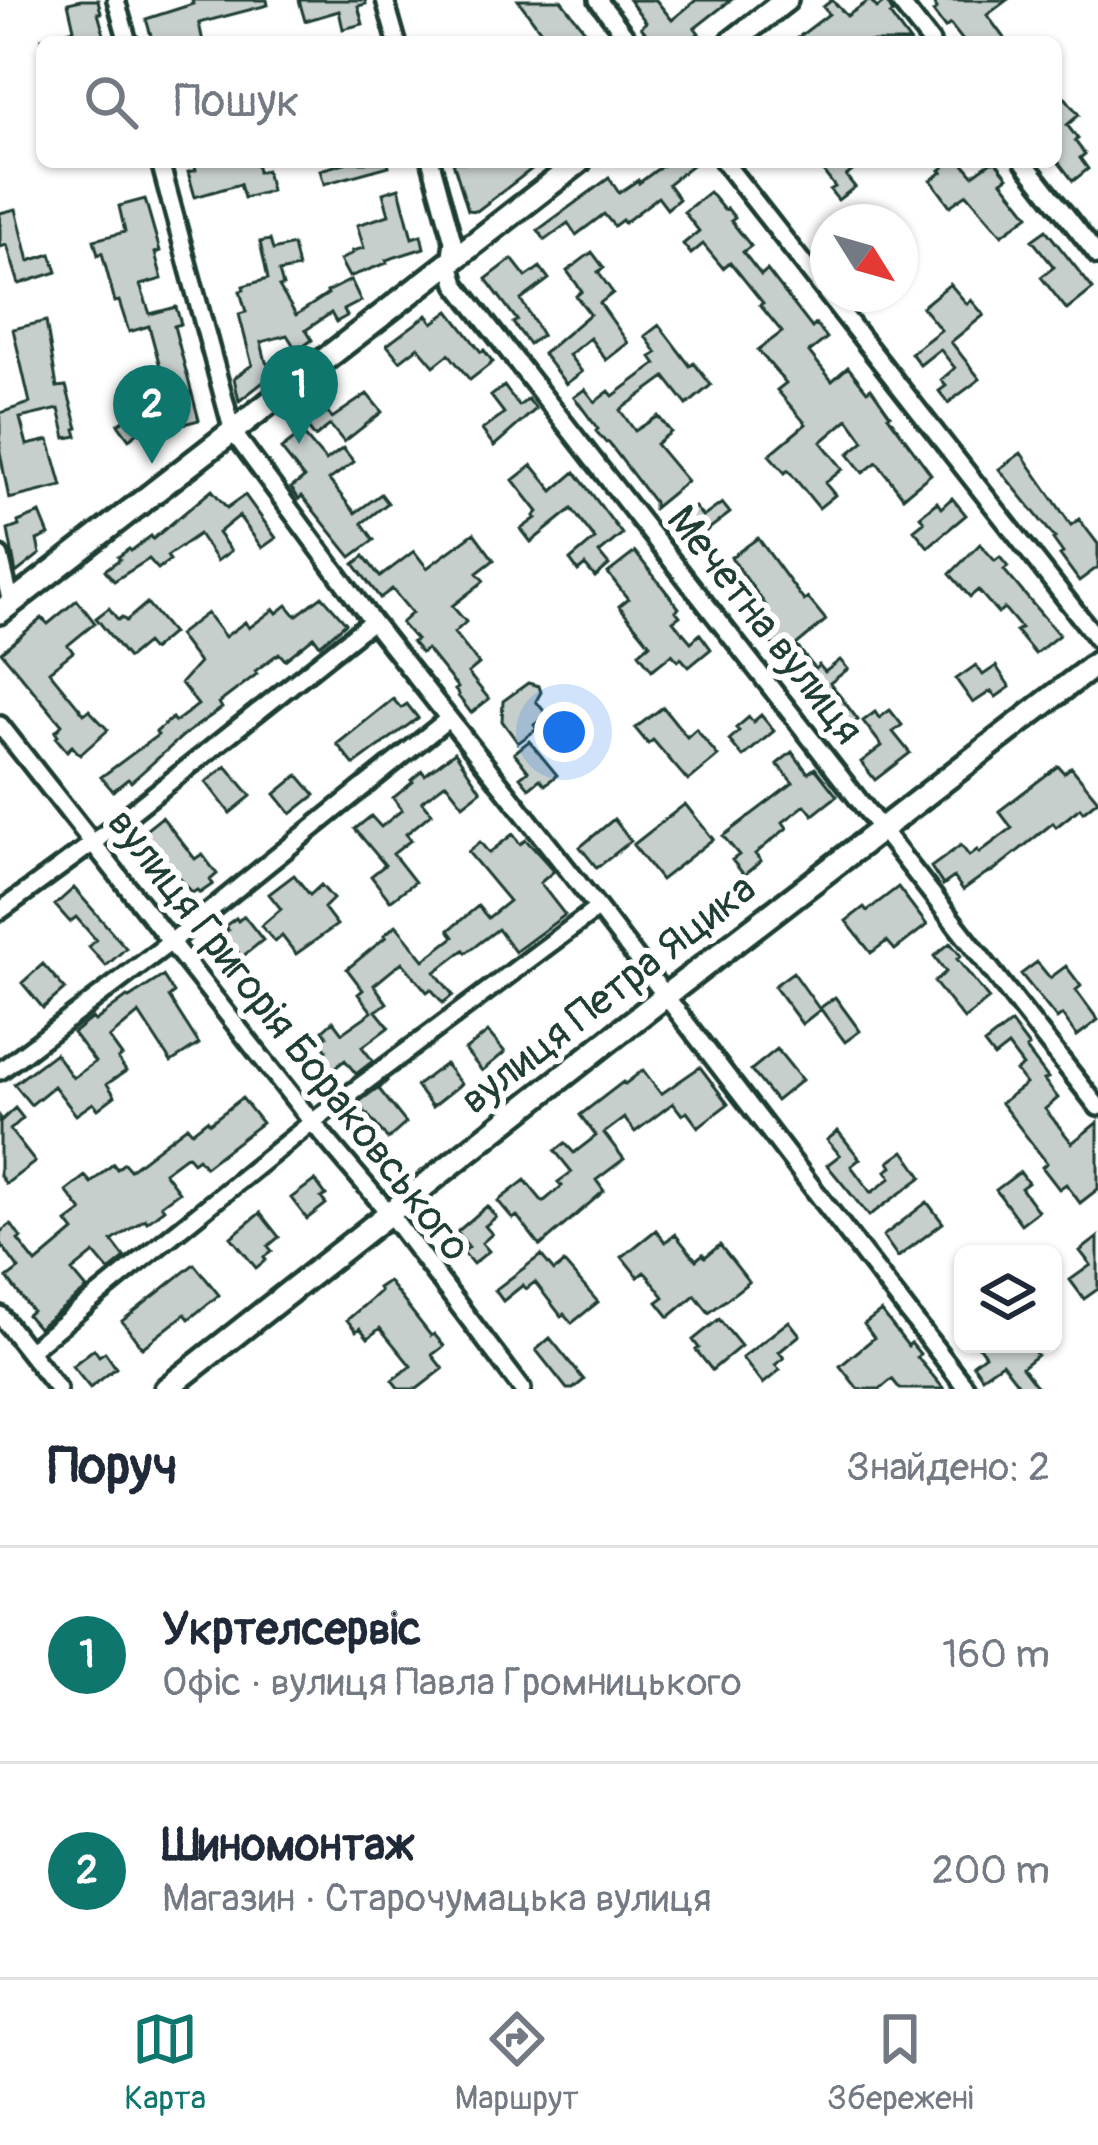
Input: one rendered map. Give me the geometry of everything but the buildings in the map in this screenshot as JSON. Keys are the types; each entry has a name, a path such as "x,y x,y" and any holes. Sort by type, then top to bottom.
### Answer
{"street":[{"path":"116,0 126,36"},
{"path":"385,0 395,36"},
{"path":"598,0 626,36"},
{"path":"740,36 786,0"},
{"path":"898,0 926,36"},
{"path":"162,168 233,432 448,719 967,1389"},
{"name":"Мечетна вулиця","path":"433,168 453,241 450,263 456,284 1098,1107"},
{"path":"6,607 571,168"},
{"path":"729,168 1098,640"},
{"path":"1029,168 1098,256"},
{"path":"0,556 6,607"},
{"path":"0,911 373,621"},
{"name":"вулиця Петра Яцика","path":"166,1389 1098,662"},
{"path":"0,1071 172,941 448,719"},
{"name":"вулиця Григорія Бораковського","path":"0,725 522,1389"},
{"path":"29,1351 312,1122 598,908"},
{"path":"0,1315 58,1389"}],"place":[{"name":"Укртелсервіс","path":"299,444"},
{"name":"Шиномонтаж","path":"152,464"}]}
